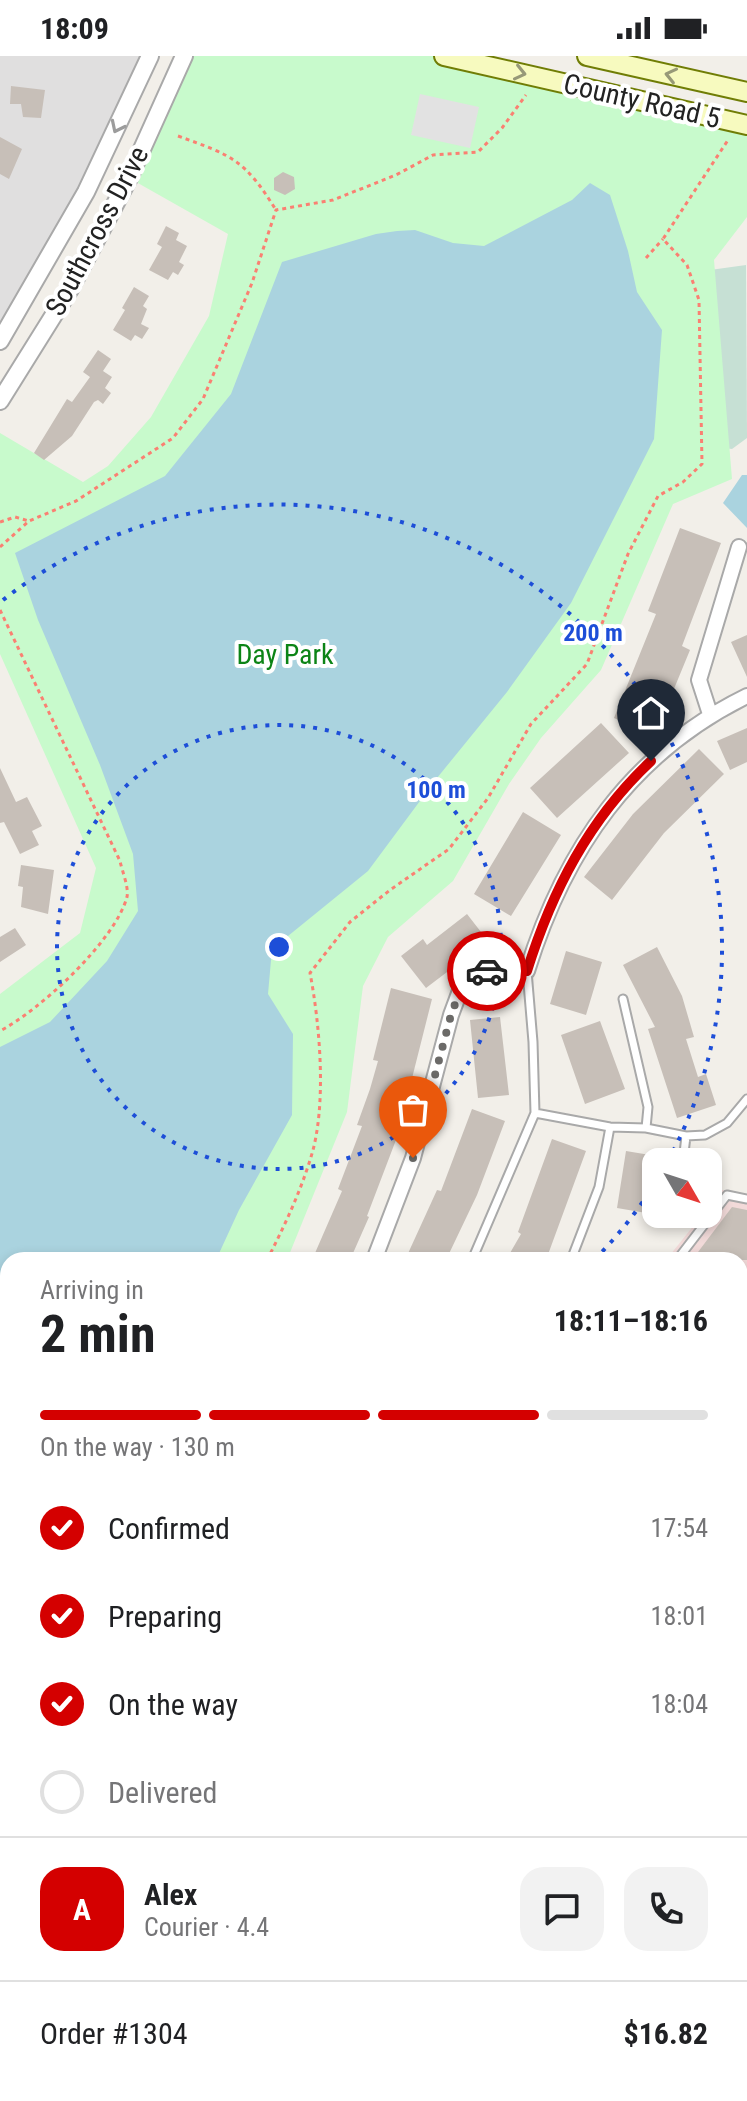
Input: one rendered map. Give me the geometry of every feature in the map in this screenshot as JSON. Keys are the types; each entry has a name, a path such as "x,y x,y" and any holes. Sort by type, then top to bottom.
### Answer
{"main road":[{"name":"County Road 5","path":"444,56 747,125"},
{"name":"County Road 5","path":"587,56 747,92"}],"street":[{"name":"Southcross Drive","path":"0,341 86,192 150,56"},
{"name":"Southcross Drive","path":"0,401 77,275 129,178 184,56"},
{"path":"710,714 699,680 739,547"},
{"path":"377,1252 413,1158 461,988 493,967 527,971 543,920 563,877 609,805 665,748 710,714 747,696"}],"lane":[{"path":"475,1252 535,1113 527,971"},
{"path":"623,999 648,1107 646,1128"},
{"path":"535,1113 610,1127 646,1128 686,1136 705,1135 727,1123 747,1099"},
{"path":"574,1252 599,1187 610,1127"},
{"path":"685,1148 686,1136"},
{"path":"683,1252 727,1195 747,1199"}],"path":[{"path":"276,210 333,200 396,175 433,155 478,152 502,128 526,95"},
{"path":"178,136 225,153 246,168 276,210"},
{"path":"646,258 663,239 728,140"},
{"path":"0,547 29,521 76,501 173,438 203,399 252,283 276,210"},
{"path":"271,1252 312,1155 319,1107 319,1019 310,973 350,922 449,849 488,798 531,724 587,664 628,554 658,496 683,482 702,464 699,300 687,265 663,239"},
{"path":"0,522 15,517 29,521"},
{"path":"0,610 120,861 128,894 115,926 70,978 0,1031"}],"shaded area":[{"path":"0,56 149,56 0,337"},
{"path":"420,94 479,107 470,148 411,135"},
{"path":"722,1190 747,1194 747,1252 672,1252 692,1228 722,1228"}],"green space":[{"name":"Day Park","path":"184,56 444,56 747,125 747,217 714,260 732,479 673,504 601,670 541,738 509,784 453,881 388,937 363,986 347,1112 290,1252 0,1252 0,994 80,933 96,868 0,654 0,433 83,482 108,466 151,417 209,316 228,234 129,178"},
{"path":"746,265 747,438 732,449 714,447 710,270"}],"water":[{"name":"Day Park","path":"590,183 610,195 637,292 662,330 654,439 571,603 507,692 437,778 368,871 272,949 268,994 293,1034 292,1115 239,1210 220,1252 0,1252 0,1047 50,1022 107,961 138,911 133,854 100,765 38,620 15,553 165,476 231,394 282,262 376,234 397,231 415,230 453,243 484,246 572,200"},
{"path":"742,475 747,475 747,528 723,503"}],"building":[{"path":"11,86 45,90 41,118 23,117 21,104 10,104"},
{"path":"0,137 22,149 9,179 0,174"},
{"path":"283,172 294,177 295,189 285,195 274,190 274,178"},
{"path":"166,226 179,233 176,240 187,246 179,262 184,265 178,275 173,272 168,280 149,270 162,247 157,244"},
{"path":"134,287 149,296 143,306 147,309 141,324 149,328 142,339 135,335 131,341 113,330"},
{"path":"98,350 111,359 103,371 112,377 105,388 111,393 103,404 98,400 94,402 72,436 44,460 34,453 67,399 72,402 90,377 83,372"},
{"path":"680,528 721,543 682,646 690,650 655,735 614,718 656,614 648,611"},
{"path":"747,635 747,677 731,642"},
{"path":"601,723 629,753 557,818 530,788"},
{"path":"747,728 747,762 730,770 717,741"},
{"path":"699,749 724,774 664,833 612,900 584,877 633,814"},
{"path":"0,768 16,802 27,797 42,826 32,831 39,845 20,854 4,822 0,823"},
{"path":"523,812 561,835 511,916 474,894"},
{"path":"21,865 54,870 48,914 21,907 23,887 18,886"},
{"path":"467,914 488,941 426,988 401,956 423,939 427,945"},
{"path":"15,928 26,945 0,962 0,937"},
{"path":"657,947 682,996 694,1037 686,1039 698,1077 706,1074 716,1105 677,1118 648,1029 655,1027 623,965"},
{"path":"566,951 602,962 586,1015 550,1004"},
{"path":"391,988 432,999 404,1110 407,1111 354,1252 315,1252 342,1191 338,1189 362,1126 357,1125 378,1061 373,1060"},
{"path":"500,1017 509,1095 478,1098 470,1020"},
{"path":"600,1021 625,1089 585,1104 561,1035"},
{"path":"472,1109 505,1121 477,1195 450,1252 409,1252 437,1190 441,1191"},
{"path":"552,1139 586,1151 549,1252 511,1252 521,1234 518,1232"},
{"path":"626,1151 642,1154 642,1212 617,1208"},
{"path":"732,1207 747,1210 747,1252 698,1252 716,1228 722,1228 722,1220"}],"way so far":[{"path":"413,1158 461,988 487,971"}],"route":[{"path":"487,971 493,967 527,971 543,920 578,849 609,805 651,761"}]}
